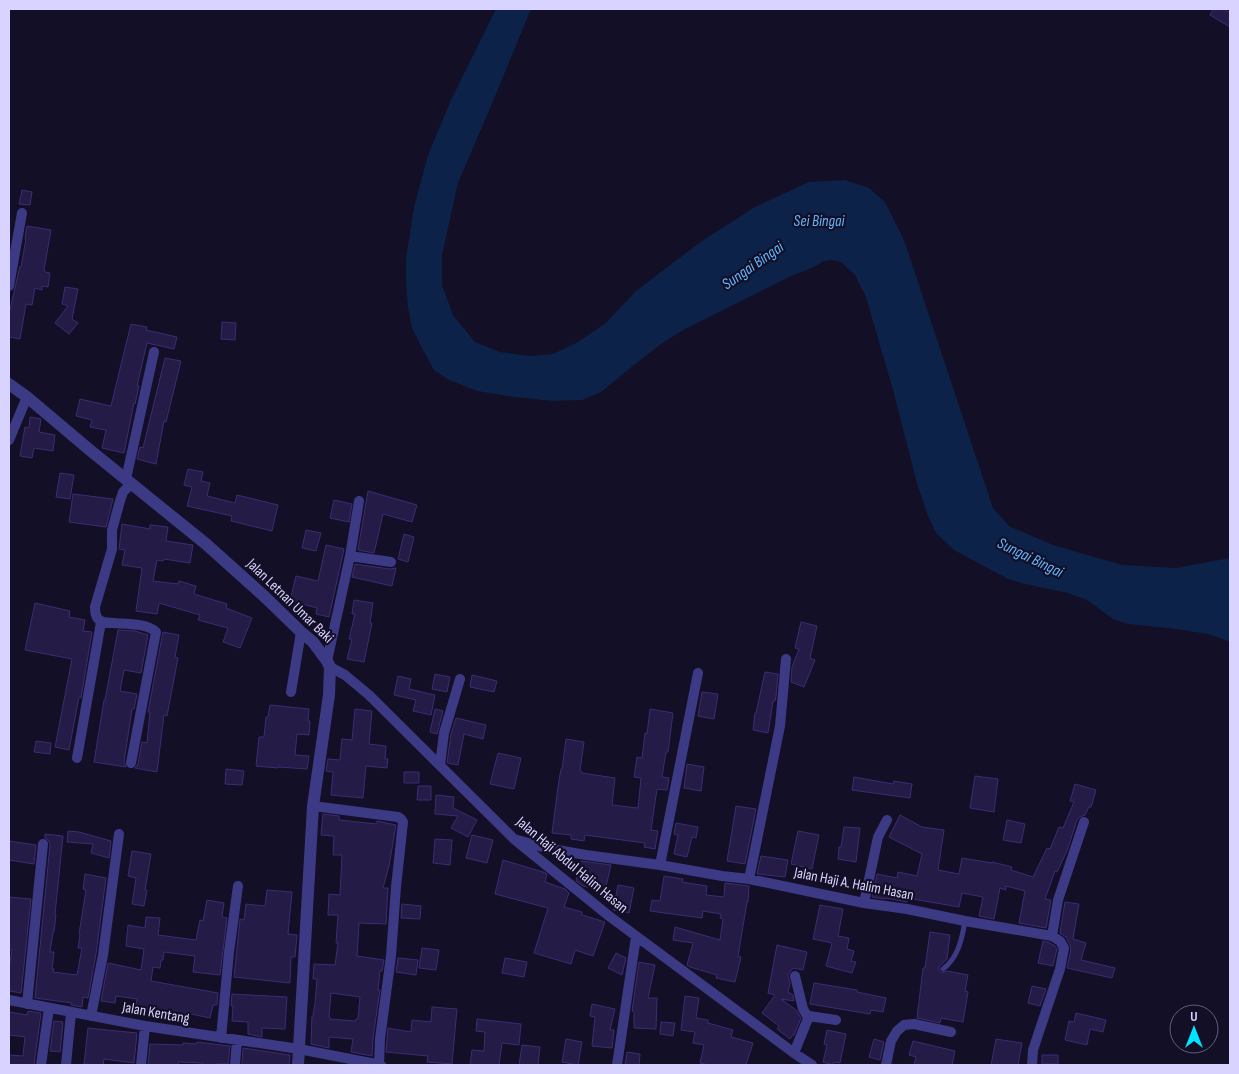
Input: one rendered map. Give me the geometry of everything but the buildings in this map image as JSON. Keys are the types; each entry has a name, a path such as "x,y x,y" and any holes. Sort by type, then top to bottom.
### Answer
{"street":[{"path":"9,286 22,213"},
{"path":"131,763 156,632 152,628 143,626 101,622 96,617 95,608 112,549 112,530 123,492 128,482 154,352"},
{"name":"Jalan Letnan Umar Baki","path":"9,384 27,396 128,482 206,544 313,642 328,664 329,695 313,806 298,1065"},
{"path":"9,440 27,396"},
{"path":"328,664 359,501"},
{"path":"350,556 391,562"},
{"path":"77,758 101,622"},
{"path":"291,692 301,632"},
{"path":"749,879 780,726 786,659"},
{"name":"Jalan Haji Abdul Halim Hasan","path":"328,664 369,695 514,839 636,937 812,1065"},
{"path":"660,865 698,673"},
{"path":"440,765 444,733 460,679"},
{"path":"313,806 398,817 403,822 380,1039 380,1065"},
{"path":"864,903 878,837 887,820"},
{"path":"1032,1065 1034,1050 1060,969 1064,948 1060,941 1052,936 1058,900 1084,822"},
{"path":"90,1016 103,955 119,834"},
{"name":"Jalan Haji A. Halim Hasan","path":"514,839 546,848 749,879 864,903 908,909 1052,936"},
{"path":"27,1004 44,844"},
{"path":"221,1038 229,952 238,886"},
{"path":"617,1065 636,937"},
{"path":"795,976 806,1014 836,1020"},
{"name":"Jalan Kentang","path":"9,1000 145,1026 380,1065"},
{"path":"41,1065 49,1008"},
{"path":"66,1065 71,1013"},
{"path":"794,1053 809,1016"},
{"path":"886,1065 892,1040 897,1031 904,1025 914,1024 951,1032"},
{"path":"141,1065 145,1026"},
{"path":"235,1065 237,1040"}],"lane":[{"path":"943,969 951,962 960,946 965,921"}],"water":[{"name":"Sei Bingai","path":"496,9 531,9 458,183 442,255 442,285 453,315 475,342 500,352 530,356 553,354 578,342 606,323 636,291 699,243 755,207 809,182 845,180 869,188 885,202 904,240 993,508 1009,526 1053,545 1122,565 1176,568 1230,558 1230,642 1208,634 1128,624 1113,619 1087,600 1068,593 1008,579 954,550 936,533 918,487 866,297 855,275 841,262 824,261 685,329 661,344 601,392 582,400 552,401 477,391 449,380 434,370 412,328 408,308 406,259 414,207 428,155 451,100"}],"water label":[{"name":"Sungai Bingai","path":"753,266"},
{"name":"Sungai Bingai","path":"1030,558"}]}
